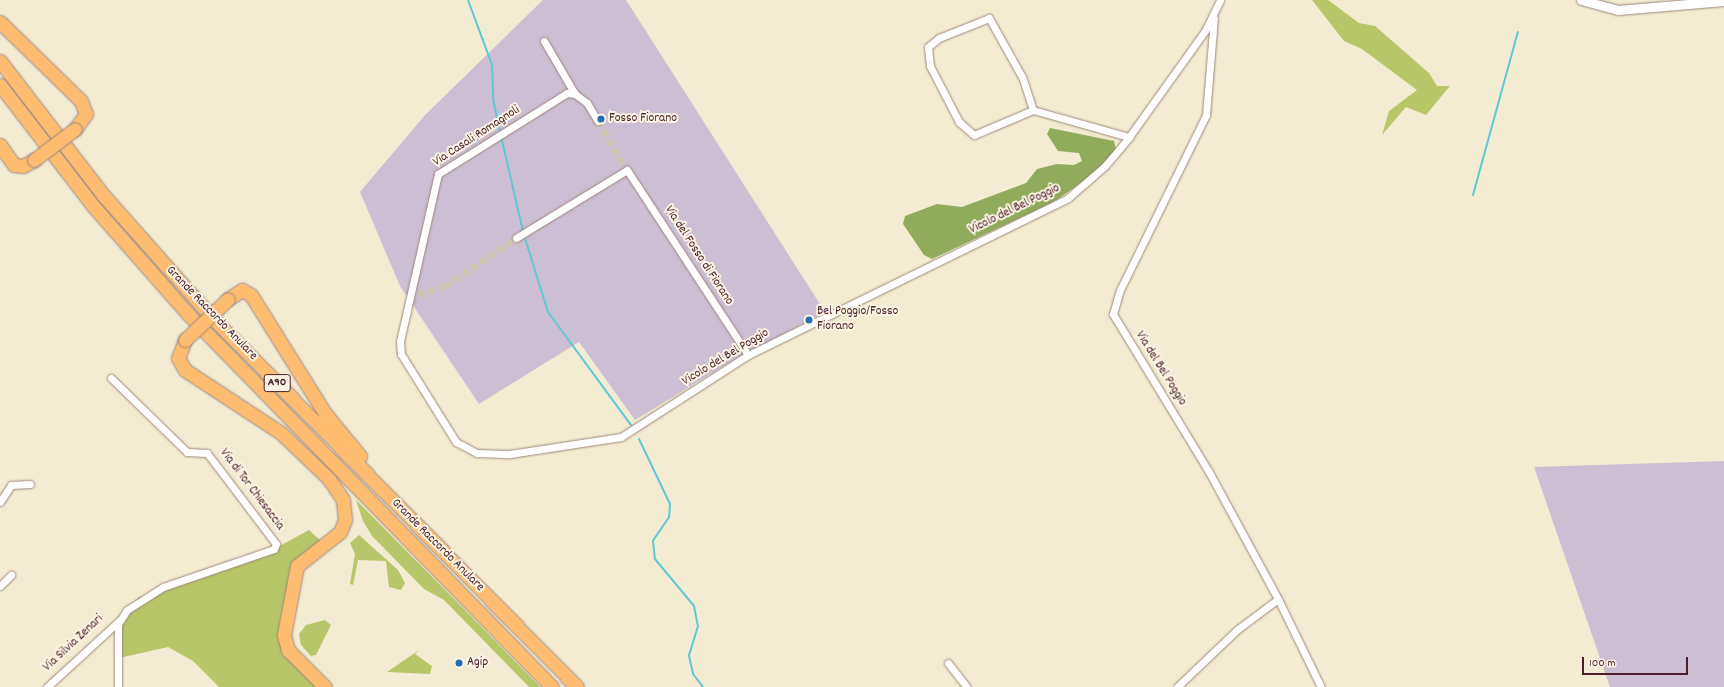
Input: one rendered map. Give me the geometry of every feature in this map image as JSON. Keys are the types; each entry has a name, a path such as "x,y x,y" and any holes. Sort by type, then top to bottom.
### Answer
{"highway":[{"path":"0,22 81,101 86,114 75,129 34,160 23,166 14,165 0,145"},
{"name":"Grande Raccordo Anulare","path":"0,61 99,190 166,268 576,687"},
{"name":"Grande Raccordo Anulare","path":"0,85 94,207 188,314 552,687"},
{"path":"325,687 288,650 284,634 297,566 340,532 345,520 343,500 329,479 281,433 185,370 178,358 185,340 228,299 240,291 249,293 324,412 403,511"}],"street":[{"name":"Vicolo del Bel Poggio","path":"409,298 401,354 456,442 492,456 620,437 748,355 1068,198 1105,166 1129,138 1214,15 1220,0"},
{"path":"1581,0 1618,10 1684,2 1724,0"},
{"name":"Via del Bel Poggio","path":"1214,15 1206,115 1120,290 1114,314 1209,472 1278,599 1321,687"},
{"path":"1033,110 1022,77 989,18 939,38 928,46 930,66 959,122 970,133 978,136 1033,110 1129,138"},
{"path":"544,41 575,94 586,103 598,121"},
{"name":"Via Casali Romagnoli","path":"409,298 438,174 567,94 575,94"},
{"name":"Via del Fosso di Fiorano","path":"516,238 628,170 748,355"},
{"name":"Via di Tor Chiesaccia","path":"111,378 185,451 207,453 276,544 274,549 155,590 127,610 119,621"},
{"path":"0,502 11,485 30,484"},
{"path":"0,586 11,575"},
{"path":"1177,687 1238,629 1278,599"},
{"path":"118,687 119,621"},
{"name":"Via Silvia Zenari","path":"47,687 119,621"},
{"path":"948,662 967,687"}],"shaded area":[{"path":"543,0 626,0 825,312 727,364 635,420 579,342 479,404 400,286 360,192 425,115"},
{"path":"1724,461 1724,687 1610,687 1534,467"}],"green space":[{"path":"1312,0 1328,0 1359,23 1375,26 1429,73 1437,86 1450,86 1426,115 1406,107 1382,135 1389,111 1417,90 1362,49 1344,41"},
{"path":"1050,128 1114,141 1116,150 1091,176 1052,203 932,259 924,255 903,224 905,216 937,204 962,207 1026,183 1037,169 1057,164 1074,165 1082,161 1079,153 1058,151 1047,134"},
{"path":"356,500 540,687 529,687 444,600 424,589 372,536 363,521"},
{"path":"309,530 323,543 305,557 284,635 325,687 219,687 193,661 168,647 119,658 118,629 126,611 138,598 274,549"},
{"path":"359,535 398,570 405,583 401,590 389,587 386,561 358,560 353,585 350,584 355,554 350,543"},
{"path":"325,620 331,625 316,655 311,656 301,645 299,634 306,625"},
{"path":"419,650 415,654 432,666 430,674 387,672"}],"waterway":[{"path":"468,0 492,65 493,99 500,132"},
{"path":"1473,195 1518,32"},
{"path":"501,136 523,231"},
{"path":"524,235 548,312 631,425"},
{"path":"639,439 670,504 669,517 653,541 655,559 694,606 698,626 689,656 693,674 703,687"}],"tunnel":[{"path":"598,121 627,170"},
{"path":"409,298 446,286 516,238"}],"place":[{"name":"Fosso Fiorano","path":"601,119"},
{"name":"Bel Poggio/Fosso Fiorano","path":"809,320"},
{"name":"Agip","path":"459,663"}]}
